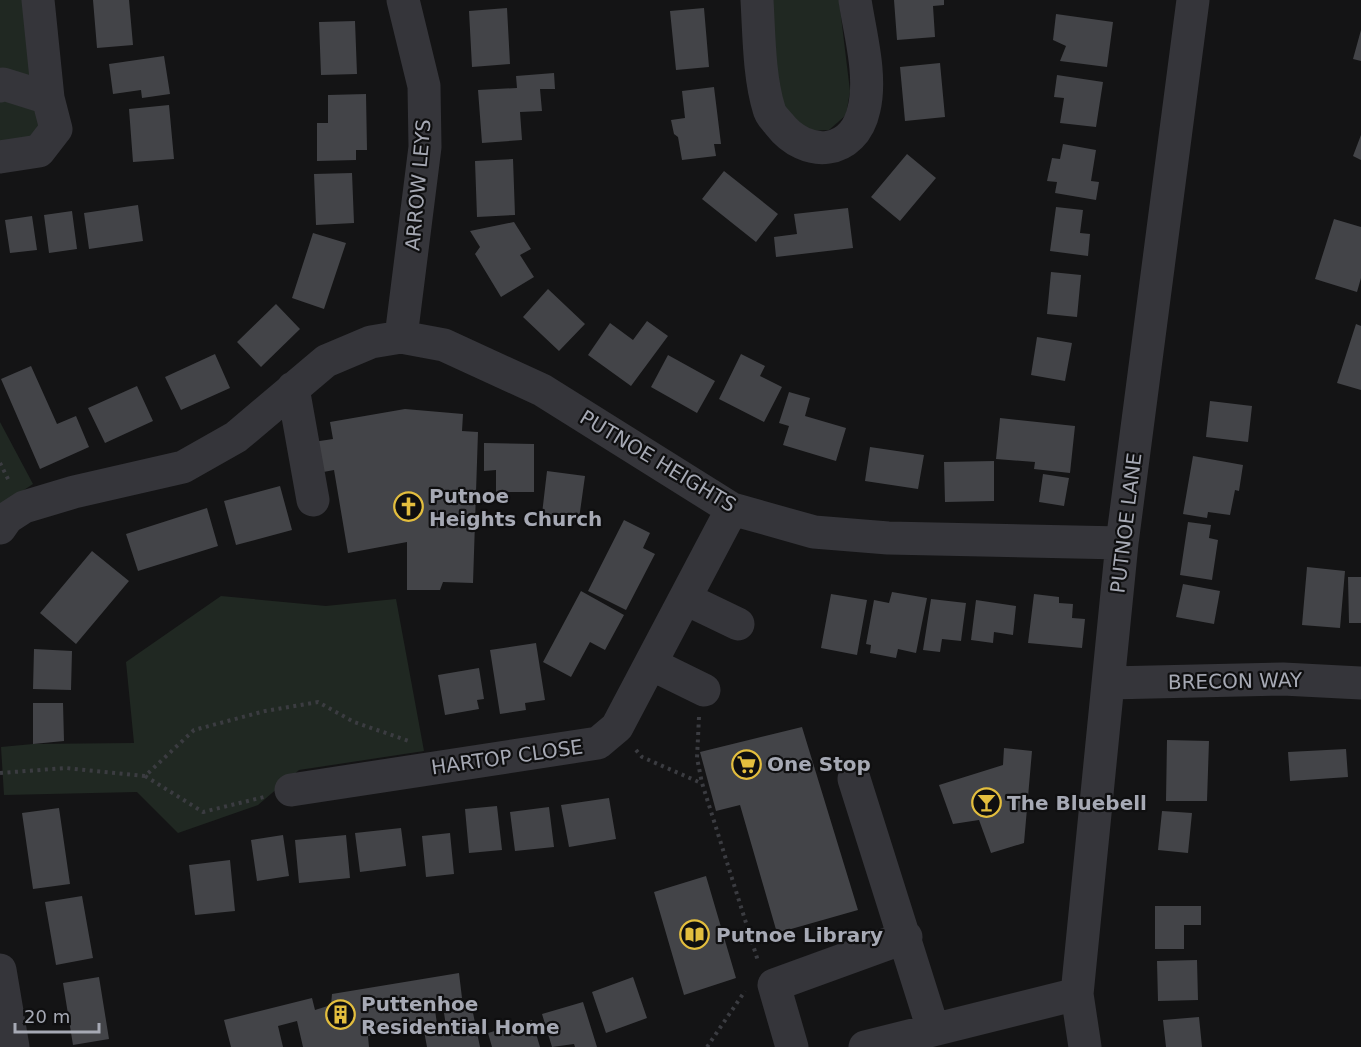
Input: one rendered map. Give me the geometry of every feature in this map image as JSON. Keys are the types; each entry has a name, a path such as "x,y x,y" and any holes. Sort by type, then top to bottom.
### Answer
{"street":[{"path":"0,156 39,151 56,129 48,98 38,0"},
{"name":"ARROW LEYS","path":"401,337 425,147 424,86 403,0"},
{"path":"757,0 759,46 769,111 788,135 813,148 836,147 858,129 864,110 867,89 855,0"},
{"name":"PUTNOE LANE","path":"1085,1047 1077,994 1122,543 1193,0"},
{"path":"0,86 3,84 48,98"},
{"name":"PUTNOE HEIGHTS","path":"0,528 8,518 24,507 74,492 183,467 236,437 326,361 372,342 401,337 444,345 542,390 732,509 814,532 888,538 1122,543"},
{"path":"293,388 313,500"},
{"name":"HARTOP CLOSE","path":"291,790 598,743 617,727 732,509"},
{"path":"686,599 738,624"},
{"path":"651,664 704,690"},
{"name":"BRECON WAY","path":"1109,683 1283,679 1361,682"},
{"path":"854,778 906,937 933,1029"},
{"path":"792,1047 761,986 906,937"},
{"path":"0,970 14,1047"},
{"path":"865,1047 1077,994"}],"path":[{"path":"704,690 699,719 697,758 702,783 760,968 761,986 707,1047"},
{"path":"144,776 194,730 265,711 318,702 354,722 417,743"},
{"path":"617,727 642,757 702,783"},
{"path":"0,773 66,768 144,776 203,812 291,790"}],"shaded area":[{"path":"0,0 26,0 45,122 36,142 0,147"},
{"path":"769,0 839,0 850,91 846,115 829,130 803,131 781,103"},
{"path":"0,422 33,484 0,506"},
{"path":"221,596 326,606 396,599 424,751 299,770 258,805 178,833 137,792 4,795 1,747 33,744 134,743 126,662"}],"building":[{"path":"93,0 129,0 133,45 97,48"},
{"path":"894,0 944,0 944,5 933,6 935,37 897,40"},
{"path":"507,8 510,64 472,67 469,11"},
{"path":"704,8 709,67 676,70 670,11"},
{"path":"1056,14 1113,22 1107,67 1060,61 1066,46 1053,40"},
{"path":"355,21 357,74 321,75 319,22"},
{"path":"1361,30 1361,61 1353,59"},
{"path":"164,56 170,94 142,98 141,90 113,94 109,64"},
{"path":"940,63 945,117 905,121 900,67"},
{"path":"554,73 555,89 540,89 542,111 520,112 522,140 482,143 478,90 517,88 516,76"},
{"path":"1057,75 1103,82 1096,127 1060,123 1064,98 1054,97"},
{"path":"714,87 721,144 714,144 716,156 682,160 678,137 674,134 671,120 685,118 682,91"},
{"path":"366,94 367,150 356,150 356,160 317,161 317,123 328,123 328,95"},
{"path":"169,105 174,159 133,162 129,109"},
{"path":"1361,135 1361,160 1353,156"},
{"path":"1063,144 1096,150 1091,181 1099,182 1096,200 1055,193 1057,182 1047,181 1052,158 1060,159"},
{"path":"907,154 936,178 900,221 871,197"},
{"path":"513,159 515,215 477,217 475,161"},
{"path":"724,171 778,214 756,242 702,199"},
{"path":"352,173 354,223 316,225 314,174"},
{"path":"138,205 143,241 89,249 84,213"},
{"path":"1056,207 1083,210 1080,233 1090,234 1088,256 1050,251"},
{"path":"848,208 853,248 776,257 774,237 797,234 794,214"},
{"path":"72,211 77,249 49,253 44,215"},
{"path":"32,216 37,250 10,253 5,220"},
{"path":"1334,219 1361,227 1361,278 1357,292 1315,279"},
{"path":"514,222 531,249 520,255 534,277 501,297 475,254 480,247 470,231"},
{"path":"313,233 346,243 324,309 292,298"},
{"path":"1051,272 1081,275 1077,317 1047,314"},
{"path":"548,289 585,324 559,351 523,317"},
{"path":"276,304 300,329 261,367 237,342"},
{"path":"647,321 668,336 631,386 588,355 610,323 633,340"},
{"path":"1356,324 1361,326 1361,390 1337,383"},
{"path":"1037,337 1072,343 1065,381 1031,375"},
{"path":"215,354 230,388 181,410 165,377"},
{"path":"741,354 765,366 760,376 782,387 764,422 719,399"},
{"path":"668,355 715,381 697,413 651,387"},
{"path":"31,366 57,424 76,416 89,447 40,469 1,379"},
{"path":"137,386 153,421 105,443 88,408"},
{"path":"789,392 810,398 805,416 846,428 836,461 783,445 789,426 779,423"},
{"path":"1210,401 1252,406 1248,442 1206,437"},
{"name":"Putnoe Heights Church","path":"405,409 463,414 462,431 478,432 473,583 443,582 440,590 407,590 407,542 348,553 334,470 318,473 313,442 333,439 330,422"},
{"path":"1000,418 1075,426 1070,473 1034,469 1035,462 996,459"},
{"path":"484,443 534,444 534,492 496,492 496,470 484,471"},
{"path":"870,447 924,455 918,489 865,481"},
{"path":"1193,456 1243,465 1239,491 1235,490 1230,515 1208,512 1207,518 1183,514"},
{"path":"994,461 994,501 945,502 944,462"},
{"path":"547,471 585,476 579,519 542,514"},
{"path":"1043,474 1069,478 1064,506 1039,502"},
{"path":"280,486 292,530 236,545 224,501"},
{"path":"207,508 218,546 138,571 126,534"},
{"path":"624,520 650,533 643,548 655,554 626,610 588,591"},
{"path":"1188,522 1211,525 1209,538 1218,540 1212,580 1180,575"},
{"path":"92,551 129,581 76,644 40,613"},
{"path":"1307,567 1345,571 1340,628 1302,625"},
{"path":"1348,577 1361,577 1361,623 1349,623"},
{"path":"1183,584 1220,591 1214,624 1176,617"},
{"path":"581,591 624,615 605,650 590,642 571,677 543,662"},
{"path":"892,592 927,598 916,653 898,649 896,658 870,653 871,645 866,644 874,600 889,603"},
{"path":"831,594 867,600 857,655 821,648"},
{"path":"1034,594 1059,597 1059,603 1073,604 1072,618 1085,619 1082,648 1028,643"},
{"path":"931,599 966,603 961,641 942,639 940,652 923,650"},
{"path":"976,600 1016,606 1013,635 994,632 993,643 971,640"},
{"path":"536,643 545,700 525,703 526,710 500,714 490,650"},
{"path":"34,649 72,651 71,690 33,689"},
{"path":"479,668 484,699 477,700 479,709 445,715 438,675"},
{"path":"33,703 63,703 64,741 33,744"},
{"path":"802,727 858,910 777,933 740,805 716,811 700,752"},
{"path":"1167,740 1209,741 1207,801 1166,801"},
{"name":"The Bluebell","path":"1004,748 1032,751 1024,843 991,853 979,820 953,824 939,785 1003,765"},
{"path":"1346,749 1348,777 1290,781 1288,752"},
{"path":"609,798 616,839 569,847 561,805"},
{"path":"497,806 502,850 469,853 465,809"},
{"path":"549,807 554,847 515,851 510,812"},
{"path":"59,808 70,884 33,889 22,813"},
{"path":"1162,811 1192,813 1188,853 1158,850"},
{"path":"401,828 406,866 360,872 355,833"},
{"path":"450,833 454,874 426,877 422,836"},
{"path":"283,835 289,876 257,881 251,840"},
{"path":"346,835 350,878 299,883 295,840"},
{"path":"230,860 235,911 195,915 189,865"},
{"name":"Putnoe Library","path":"706,876 736,978 684,995 654,892"},
{"path":"82,896 93,958 56,965 45,902"},
{"path":"1155,906 1201,906 1201,925 1184,925 1184,949 1155,949"},
{"path":"1197,960 1198,1000 1158,1001 1157,961"},
{"name":"Puttenhoe Residential Home","path":"459,973 462,998 434,1003 437,1024 368,1036 369,1047 303,1047 297,1021 278,1026 283,1047 231,1047 224,1020 312,998 315,1010 331,1005 332,994"},
{"path":"99,977 109,1039 73,1045 63,983"},
{"path":"633,977 647,1018 606,1033 592,992"},
{"path":"583,1002 597,1047 575,1047 574,1044 552,1047 542,1014"},
{"name":"Puttenhoe Residential Home","path":"472,1008 480,1047 427,1047 424,1031 446,1026 444,1013"},
{"path":"1199,1017 1202,1047 1166,1047 1163,1020"},
{"path":"532,1020 540,1047 492,1047 488,1033"}],"place":[{"name":"Putnoe Heights Church","path":"408,507"},
{"name":"One Stop","path":"746,764"},
{"name":"The Bluebell","path":"986,803"},
{"name":"Putnoe Library","path":"695,935"},
{"name":"Puttenhoe Residential Home","path":"340,1015"}]}
